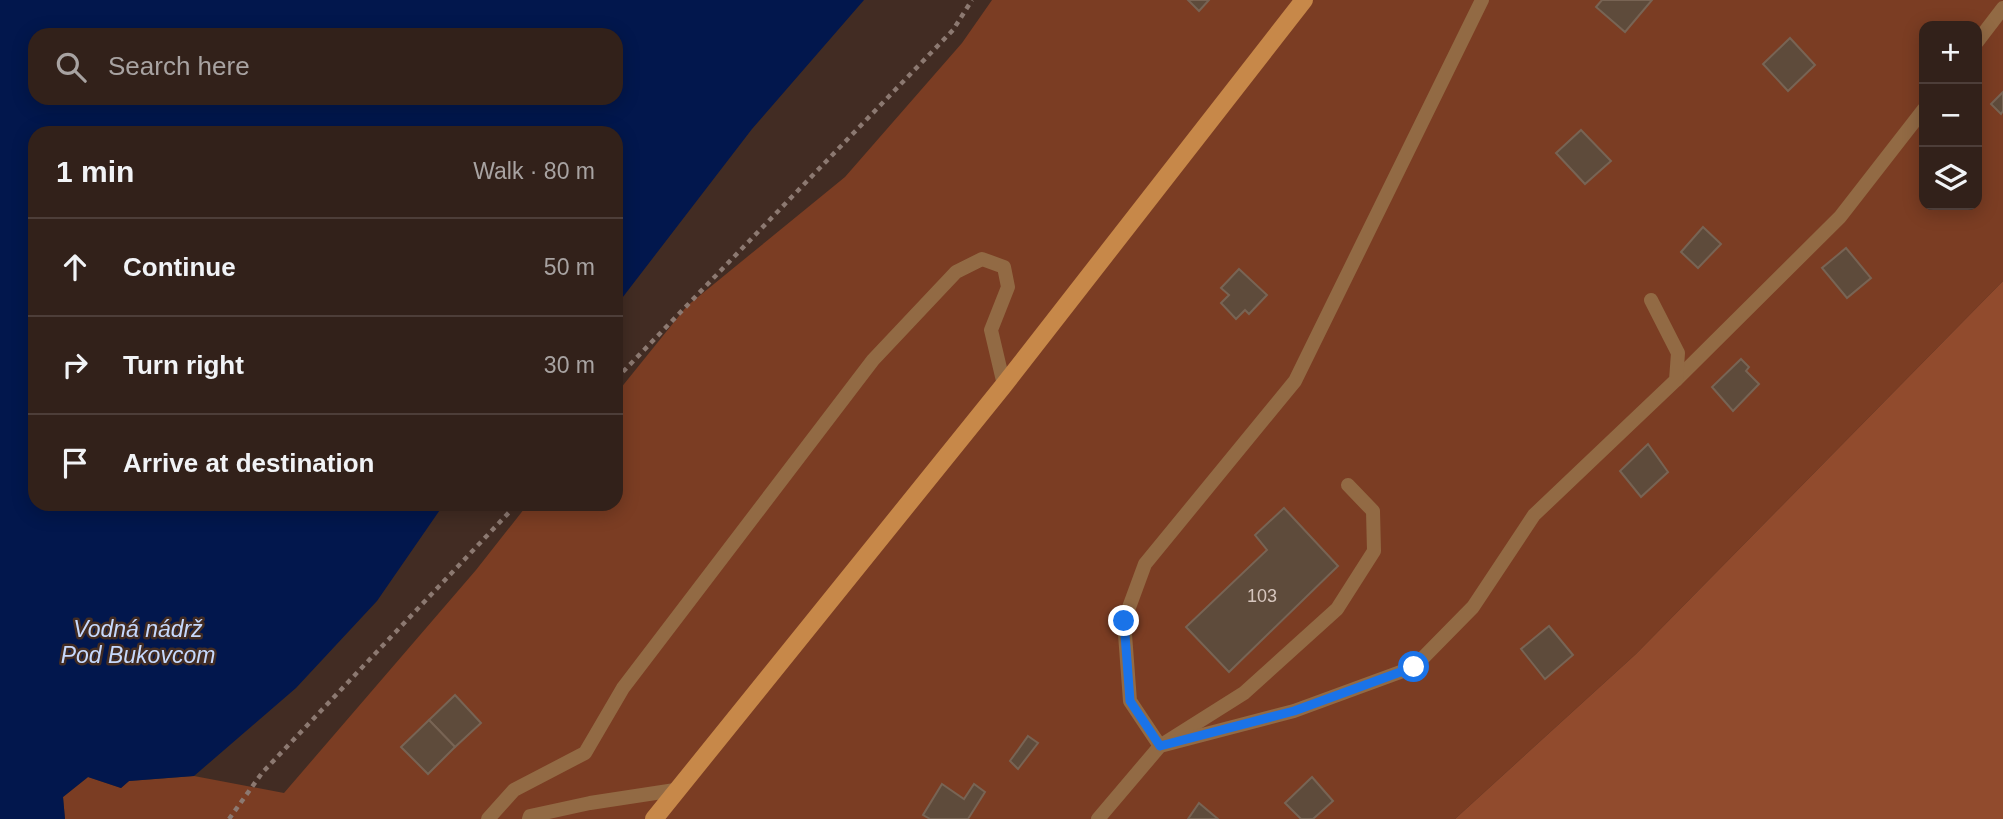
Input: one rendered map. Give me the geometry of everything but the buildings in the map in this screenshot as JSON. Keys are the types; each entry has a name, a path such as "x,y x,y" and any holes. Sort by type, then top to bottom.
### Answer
{"street":[{"path":"653,819 1004,385 1304,0"}],"lane":[{"path":"1160,746 1130,701 1124,621 1145,564 1295,381 1482,0"},
{"path":"1982,35 2003,8"},
{"path":"1160,746 1294,711 1414,667 1473,607 1534,515 1676,380 1840,217 1919,115"},
{"path":"488,819 514,790 585,753 624,688 873,360 956,272 982,259 1004,267 1007,287 991,330 1004,385"},
{"path":"1651,300 1678,353 1676,380"},
{"path":"1098,819 1160,746 1244,693 1337,609 1374,551 1373,511 1348,485"},
{"path":"529,819 530,816 590,803 675,790"}],"path":[{"path":"623,372 953,30 972,0"},
{"path":"229,819 262,773 510,511"}],"shaded area":[{"path":"992,0 2003,0 2003,281 1636,654 1455,819 65,819 63,797 88,777 121,788 129,781 194,776 284,793 476,570 522,511 623,511 623,385 687,306 845,177 962,43"},
{"path":"2003,281 2003,819 1455,819 1636,654"}],"water":[{"name":"Vodná nádrž Pod Bukovcom","path":"0,0 864,0 752,129 623,297 623,126 28,126 28,511 439,511 377,601 296,688 194,776 129,781 121,788 88,777 63,797 65,819 0,819"}],"route":[{"path":"1124,621 1130,701 1160,746 1294,711 1414,667"}]}
